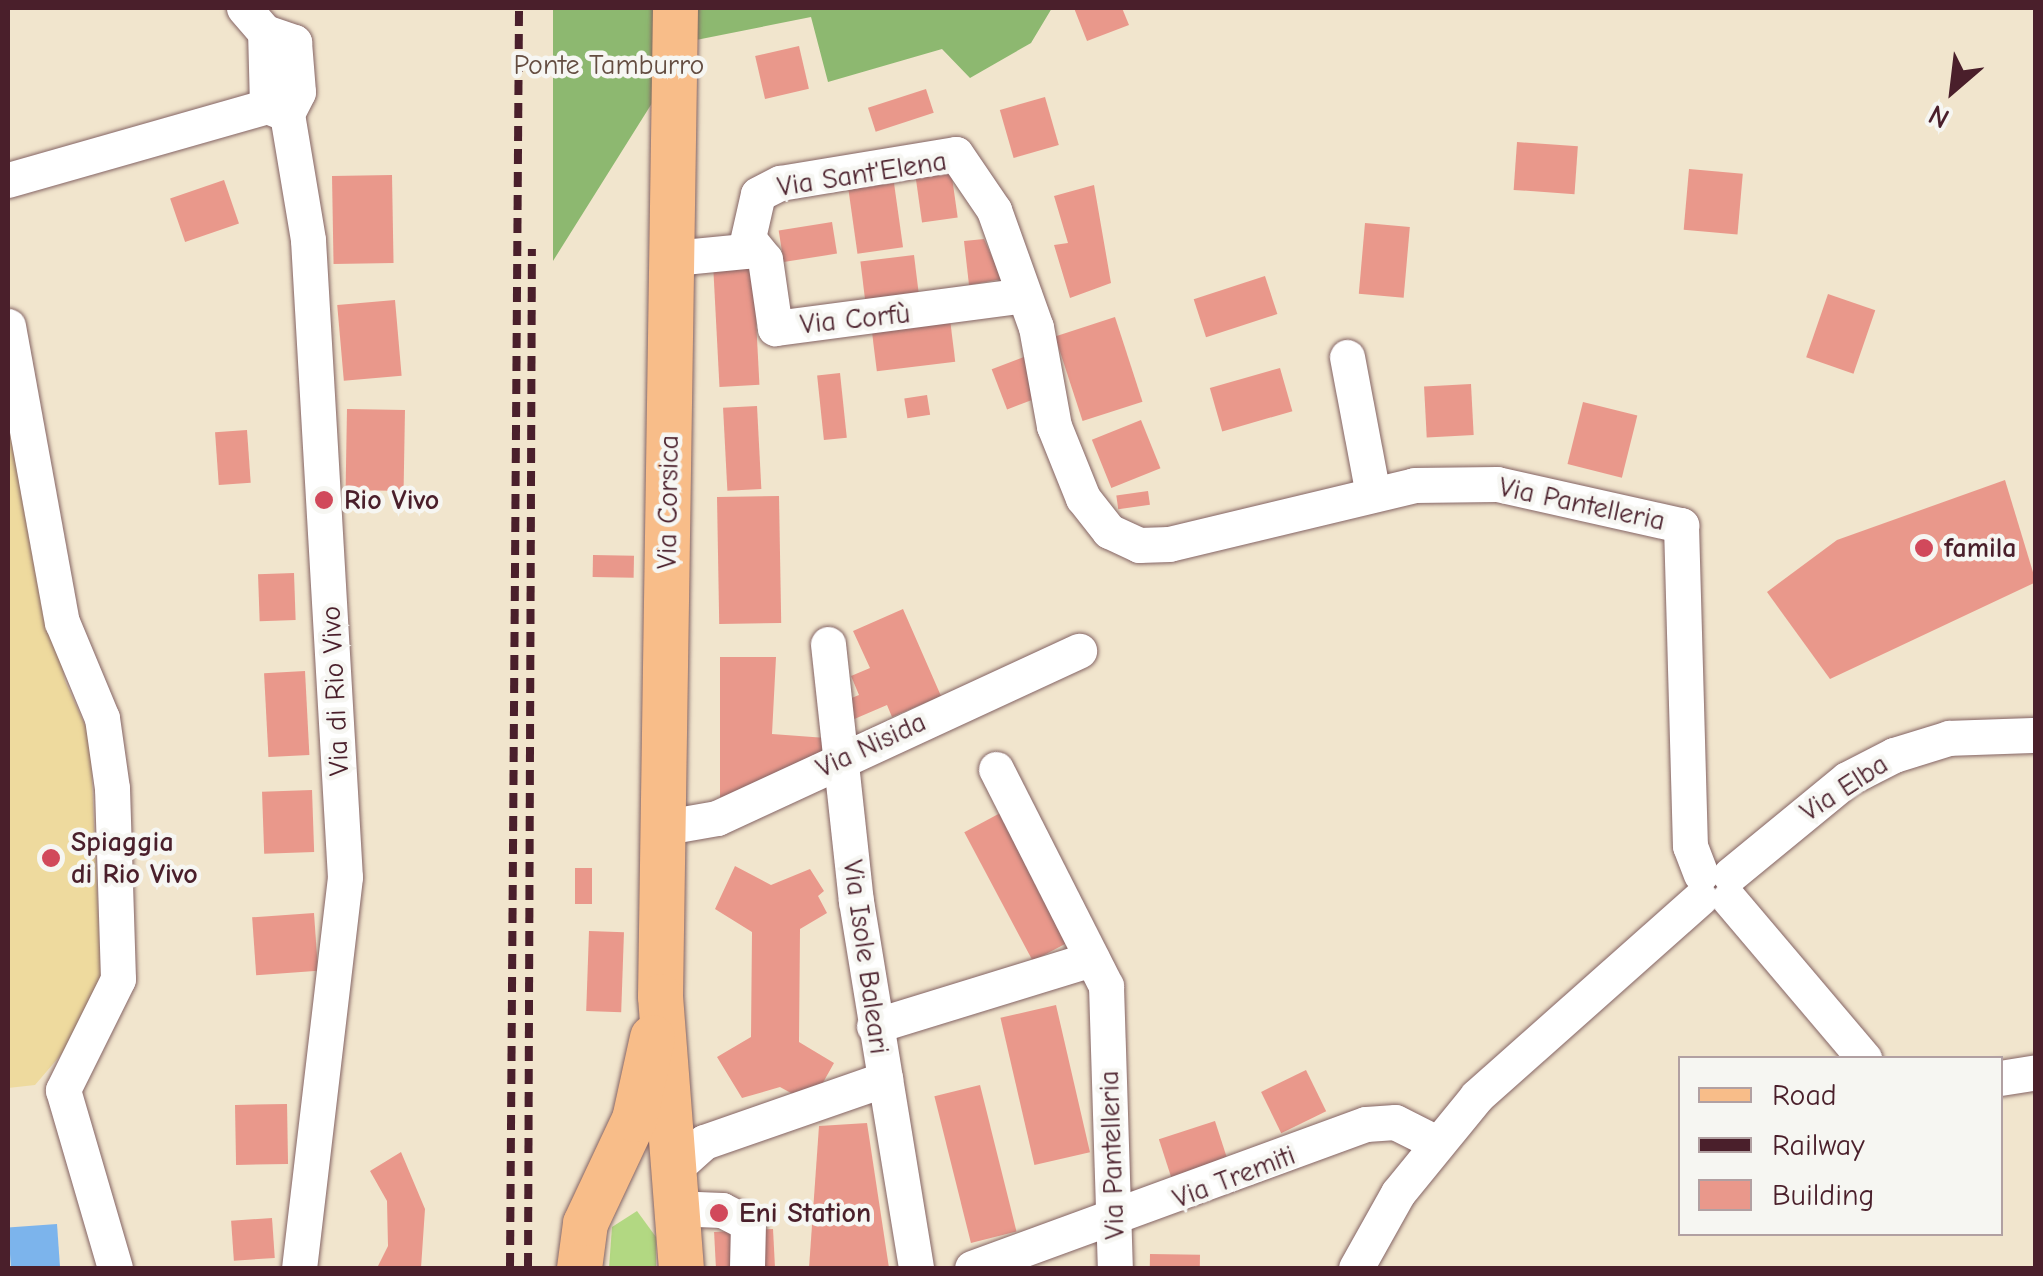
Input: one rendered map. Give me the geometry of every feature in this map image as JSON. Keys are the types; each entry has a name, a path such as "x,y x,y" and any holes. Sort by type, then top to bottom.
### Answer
{"main road":[{"name":"Via Corsica","path":"675,8 660,996 681,1268"},
{"name":"Via Corsica","path":"580,1268 585,1223 600,1199 634,1119 660,996"},
{"path":"600,1199 634,1189 673,1188"}],"street":[{"name":"Via di Rio Vivo","path":"255,20 294,42 298,92 277,110 308,240 345,877 299,1268"},
{"path":"8,180 277,110"},
{"name":"Via Sant'Elena","path":"752,242 758,194 780,183 956,154 994,210 1024,295 1054,426 1083,498 1110,531 1138,545"},
{"path":"674,258 737,254 752,242"},
{"name":"Via Corfù","path":"752,242 765,259 775,328 1024,295"},
{"path":"8,326 62,622 102,718 112,788 118,979 63,1090 116,1268"},
{"path":"1347,357 1373,494"},
{"name":"Via Pantelleria","path":"1138,545 1373,494 1497,484 1680,524 1690,846 1715,887"},
{"name":"Via Isole Baleari","path":"828,644 874,1026 916,1268"},
{"name":"Via Nisida","path":"660,828 717,818 1079,651"},
{"name":"Via Elba","path":"1356,1268 1447,1132 1715,887 1848,778 1894,755 1949,738 2036,736"},
{"name":"Via Pantelleria","path":"996,768 1106,986 1115,1268"},
{"path":"1715,887 1862,1056"},
{"path":"874,1026 1092,958"},
{"path":"2003,1078 2036,1072"},
{"path":"747,1268 748,1223 673,1188 704,1142 885,1079"},
{"name":"Via Tremiti","path":"972,1268 1115,1222 1366,1124 1395,1122 1447,1132"}],"green space":[{"name":"Ponte Tamburro","path":"553,8 1052,8 1031,43 970,78 942,49 828,82 811,17 691,41 553,261"},
{"path":"637,1211 656,1237 656,1268 609,1268 612,1227"}],"sand":[{"name":"Spiaggia di Rio Vivo","path":"8,394 65,681 90,736 101,980 89,1022 35,1085 8,1088"}],"water":[{"path":"57,1224 60,1268 11,1268 8,1227"}],"building":[{"path":"1074,8 1122,8 1129,25 1087,41"},
{"path":"799,46 809,89 765,99 755,56"},
{"path":"926,89 934,113 876,132 868,108"},
{"path":"1045,97 1059,145 1014,158 1000,110"},
{"path":"1517,142 1578,146 1575,194 1514,190"},
{"path":"1689,169 1743,174 1737,234 1684,230"},
{"path":"951,170 958,218 922,223 915,175"},
{"path":"392,175 394,263 334,264 332,176"},
{"path":"893,176 903,247 857,254 847,182"},
{"path":"224,180 239,223 185,242 170,199"},
{"path":"1094,185 1111,283 1070,298 1054,245 1068,243 1054,196"},
{"path":"832,222 837,254 784,262 779,230"},
{"path":"1365,223 1410,227 1404,298 1359,294"},
{"path":"984,239 1002,279 969,285 964,241"},
{"path":"914,255 919,296 865,302 860,262"},
{"path":"753,262 759,385 719,387 713,264"},
{"path":"1265,276 1277,314 1206,337 1194,299"},
{"path":"1828,294 1875,310 1853,374 1806,357"},
{"path":"395,300 402,376 344,381 337,305"},
{"path":"1115,317 1143,402 1083,421 1055,336"},
{"path":"950,319 955,362 877,371 872,329"},
{"path":"1029,355 1044,395 1007,409 992,369"},
{"path":"1280,368 1292,411 1222,431 1210,388"},
{"path":"840,373 847,438 824,440 817,375"},
{"path":"1471,384 1474,435 1427,437 1424,386"},
{"path":"927,395 930,415 907,418 904,399"},
{"path":"1583,402 1637,416 1622,478 1568,464"},
{"path":"757,406 761,489 727,491 723,408"},
{"path":"347,409 405,410 404,491 346,490"},
{"path":"1141,420 1160,468 1111,488 1092,440"},
{"path":"247,430 251,483 219,485 215,432"},
{"path":"2005,480 2036,582 1830,679 1767,592 1837,540"},
{"path":"1148,491 1150,505 1118,509 1116,495"},
{"path":"779,496 781,623 719,624 717,497"},
{"path":"593,555 634,556 634,578 593,577"},
{"path":"294,573 296,620 260,621 258,574"},
{"path":"903,609 941,696 892,717 887,705 852,720 844,701 859,695 851,676 870,668 853,631"},
{"path":"720,657 776,657 772,734 826,738 828,757 720,800"},
{"path":"305,671 309,755 268,757 264,673"},
{"path":"312,790 314,852 264,854 262,792"},
{"path":"1004,811 1073,940 1033,961 964,832"},
{"path":"735,866 771,885 810,869 824,891 818,896 827,913 800,929 799,1042 834,1063 811,1104 780,1087 742,1098 717,1057 751,1037 752,932 715,909"},
{"path":"575,868 592,868 592,904 575,904"},
{"path":"314,913 318,971 256,975 252,917"},
{"path":"589,931 624,932 621,1012 586,1011"},
{"path":"1056,1005 1090,1152 1034,1165 1000,1018"},
{"path":"1306,1070 1326,1111 1281,1133 1261,1092"},
{"path":"980,1085 1017,1232 971,1243 934,1096"},
{"path":"287,1104 288,1164 236,1165 235,1105"},
{"path":"1215,1121 1228,1162 1172,1180 1159,1139"},
{"path":"867,1123 889,1268 809,1268 819,1126"},
{"path":"401,1152 425,1209 421,1268 377,1268 388,1246 387,1201 370,1171"},
{"path":"272,1218 275,1258 234,1261 231,1221"},
{"path":"773,1229 775,1268 716,1268 714,1232"},
{"path":"1150,1254 1200,1255 1200,1268 1150,1268"}],"railway":[{"path":"510,1268 519,8"},
{"path":"528,1268 532,249"}],"place":[{"name":"Rio Vivo","path":"324,500"},
{"name":"famila","path":"1924,548"},
{"name":"Spiaggia di Rio Vivo","path":"51,858"},
{"name":"Eni Station","path":"719,1213"}]}
